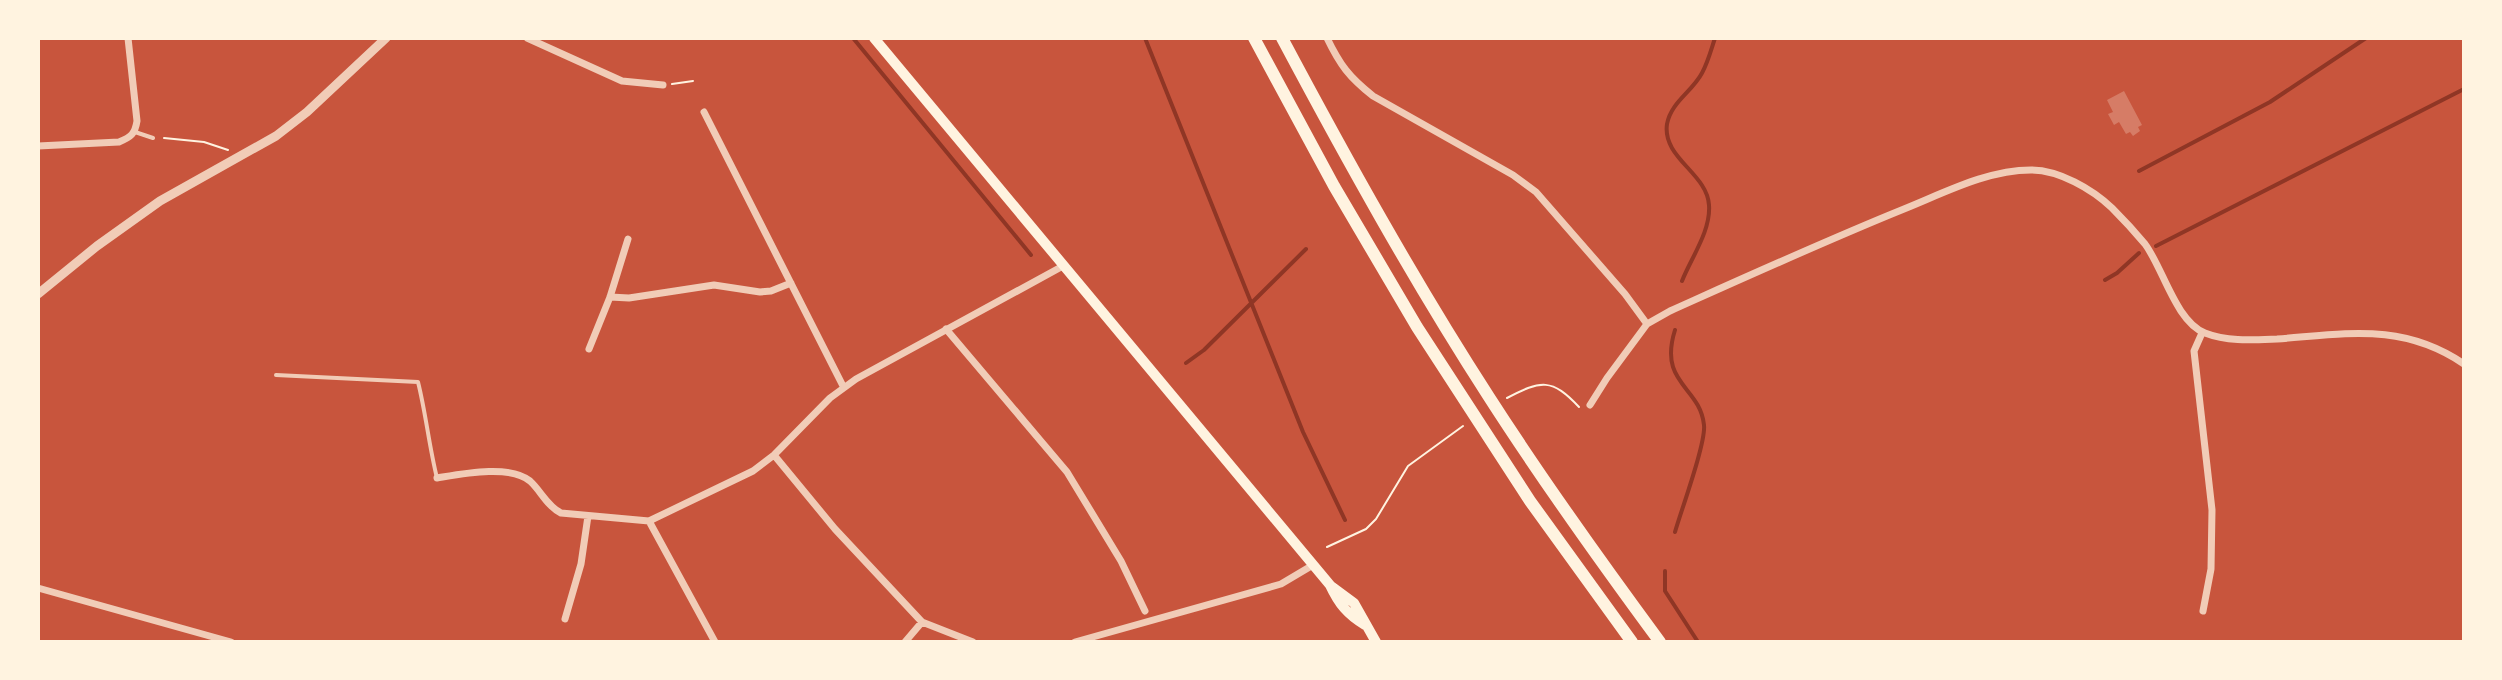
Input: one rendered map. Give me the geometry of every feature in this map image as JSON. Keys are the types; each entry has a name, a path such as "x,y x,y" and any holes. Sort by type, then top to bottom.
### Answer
{"highway":[{"path":"1254,38 1334,186 1417,327 1530,501 1632,642"},
{"path":"1282,38 1348,161 1436,313 1547,483 1660,642"}],"main road":[{"path":"874,38 1313,565 1330,585 1349,597 1376,642"}],"street":[{"path":"38,146 119,142 135,132 137,121 128,38"},
{"path":"38,294 97,246 160,201 276,136 307,112 386,38"},
{"path":"527,38 622,81 663,85"},
{"path":"1327,38 1339,63 1352,79 1373,96 1513,175 1536,192 1625,294 1647,324"},
{"path":"704,112 843,386"},
{"path":"1590,405 1647,324 1670,311 1818,244 1957,188 2008,172 2035,170 2059,175 2110,206 2146,245 2185,317 2202,333 2240,341 2378,332 2425,343 2464,364"},
{"path":"589,349 610,297 628,239"},
{"path":"437,478 476,472 522,476 553,509 561,513 649,521 753,471 774,455 843,386 1063,266"},
{"path":"610,297 629,298 714,285 760,292 791,283"},
{"path":"946,329 1067,472 1121,561 1145,611"},
{"path":"2202,333 2194,351 2212,510 2211,569 2203,611"},
{"path":"774,455 835,529 922,622 973,642"},
{"path":"565,619 581,564 588,516"},
{"path":"649,521 715,642"},
{"path":"1075,642 1281,584 1313,565"},
{"path":"38,588 231,642"},
{"path":"905,642 922,622"}],"lane":[{"path":"135,132 153,138"},
{"path":"276,375 418,382 437,478"}],"path":[{"path":"663,85 693,81"},
{"path":"153,138 204,142 229,151"},
{"path":"1507,398 1539,384 1551,384 1584,413"},
{"path":"1327,547 1366,529 1376,519 1408,466 1463,426"}],"building":[{"path":"2124,91 2142,125 2133,136 2130,132 2126,134 2119,122 2114,125 2108,114 2113,112 2107,100"}],"waterway":[{"path":"853,38 1031,255"},
{"path":"1145,38 1303,432 1345,520"},
{"path":"1682,281 1704,234 1709,205 1701,184 1671,146 1667,124 1677,103 1702,73 1715,38"},
{"path":"2139,171 2270,102 2366,38"},
{"path":"2156,246 2464,89"},
{"path":"1186,363 1204,350 1306,249"},
{"path":"2105,280 2139,253"},
{"path":"1675,330 1672,362 1676,374 1701,412 1704,425 1697,461 1675,532"},
{"path":"1665,571 1665,591 1698,642"}]}
